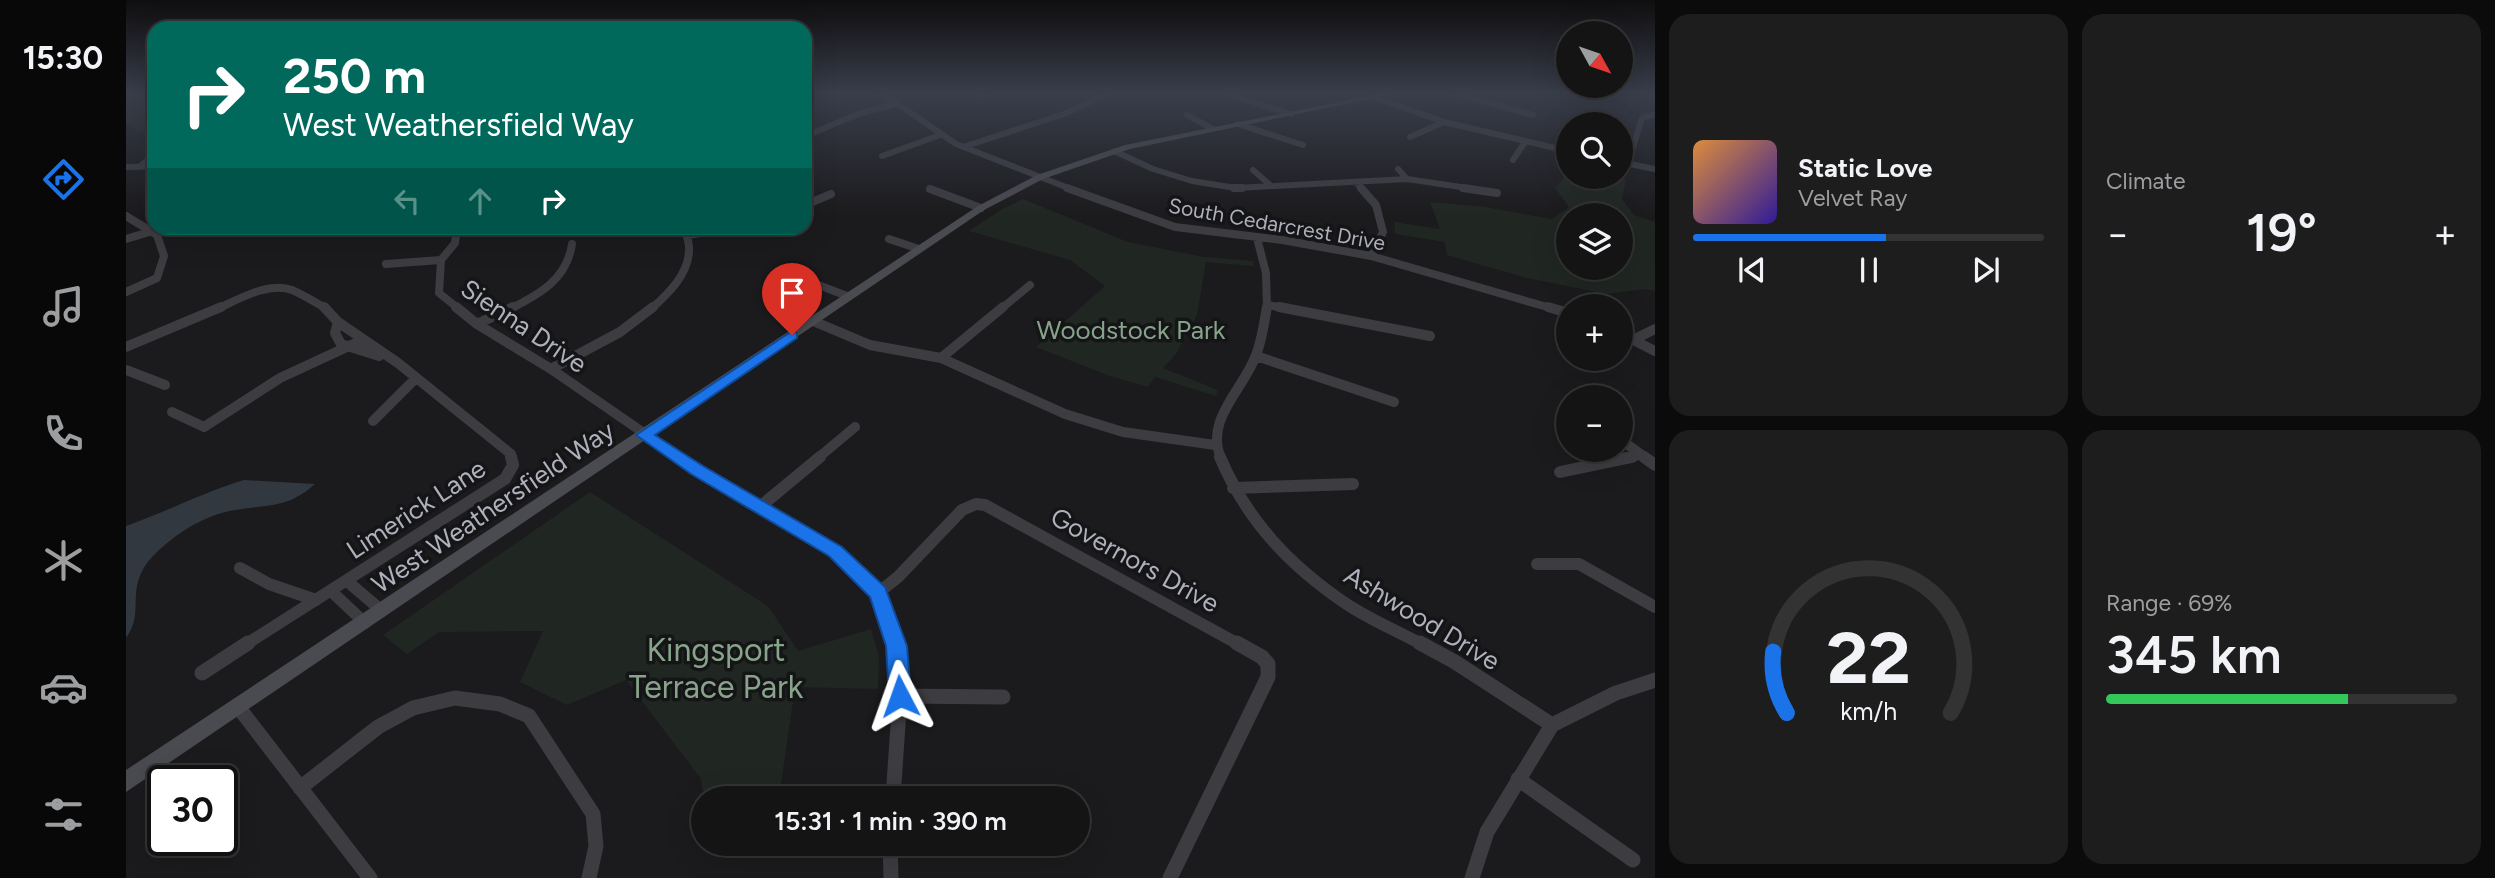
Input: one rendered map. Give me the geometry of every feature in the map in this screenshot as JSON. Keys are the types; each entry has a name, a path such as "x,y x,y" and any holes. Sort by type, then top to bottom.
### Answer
{"street":[{"path":"963,147 1003,134"},
{"name":"West Weathersfield Way","path":"126,782 981,208 1040,177 1114,151 1186,134"},
{"path":"1264,134 1303,145"},
{"path":"1410,137 1417,134"},
{"path":"1492,134 1556,148"},
{"path":"882,156 940,135"},
{"name":"South Cedarcrest Drive","path":"940,135 963,147 1136,215 1175,227 1309,244 1371,256 1556,310"},
{"path":"1513,160 1525,142"},
{"path":"1114,151 1153,169 1192,181 1236,188 1407,179 1497,193"},
{"path":"139,167 147,161"},
{"path":"1633,164 1655,169"},
{"path":"126,167 147,166"},
{"path":"1398,169 1407,179"},
{"path":"1253,170 1270,185"},
{"path":"1356,182 1376,205 1383,232 1371,256"},
{"path":"930,189 981,208"},
{"path":"812,202 831,194"},
{"path":"126,216 147,228"},
{"path":"126,239 147,233"},
{"path":"126,292 157,278 164,256 162,244 156,235"},
{"name":"Sienna Drive","path":"456,235 455,243 440,261 439,293 477,324 551,369 697,470 835,551 878,593"},
{"path":"551,369 609,339 645,315 669,293 685,273 690,253 688,235"},
{"path":"813,321 870,345 941,358 1065,414 1123,432 1215,445 1220,419 1256,356 1268,305 1266,273 1257,238"},
{"path":"889,239 919,249"},
{"path":"477,324 537,294 554,281 567,269 572,256 572,244"},
{"path":"386,264 440,261"},
{"path":"795,276 847,296"},
{"path":"941,358 1030,285"},
{"name":"Limerick Lane","path":"126,347 253,293 278,288 300,292 329,310 338,322 398,363 512,454 513,465 505,479 202,673"},
{"path":"1268,305 1430,336"},
{"name":"Limerick Lane","path":"338,322 335,333 337,340 398,363"},
{"path":"1635,339 1655,329"},
{"path":"1635,339 1655,351"},
{"path":"172,412 204,427 272,380 362,340"},
{"path":"1256,356 1394,402"},
{"path":"126,370 165,384"},
{"path":"373,421 415,379"},
{"path":"761,506 855,427"},
{"name":"Ashwood Drive","path":"1215,445 1233,488 1272,543 1348,605 1455,662 1552,725"},
{"path":"1633,450 1655,465"},
{"path":"1560,472 1639,455"},
{"path":"1233,488 1353,484"},
{"name":"Governors Drive","path":"878,593 898,578 961,510 976,505 991,507 1253,651 1268,664 1268,677 1170,878"},
{"path":"1537,564 1579,564 1655,607"},
{"path":"240,568 269,584 316,600"},
{"name":"Limerick Lane","path":"347,581 382,611"},
{"name":"Limerick Lane","path":"331,591 365,623"},
{"path":"878,593 896,646 900,696 894,786"},
{"path":"1472,878 1487,832 1552,725 1616,693 1655,680"},
{"path":"900,696 1003,697"},
{"path":"300,788 378,727 413,708 455,698 500,704 529,716 593,814 596,846 589,878"},
{"path":"239,708 369,878"},
{"path":"1518,779 1633,860"},
{"path":"890,856 891,878"}],"green space":[{"path":"1556,187 1556,189 1624,189 1622,199 1625,203 1566,203 1555,188"},
{"name":"Woodstock Park","path":"1023,199 1128,242 1204,257 1253,261 1254,266 1206,262 1197,315 1176,354 1163,368 1218,390 1216,396 1155,377 1148,387 1107,375 1036,347 1105,286 1070,260 969,231 1002,209"},
{"path":"1430,202 1485,207 1552,219 1556,216 1556,280 1633,280 1633,214 1655,222 1655,291 1645,289 1606,294 1527,278 1447,255 1445,242 1395,234 1394,222 1440,229"},
{"name":"Kingsport Terrace Park","path":"590,492 768,606 798,651 871,629 879,657 878,689 795,687 781,786 702,786 701,779 626,680 567,705 520,682 543,631 439,632 407,654 383,635"}],"shaded area":[{"path":"244,480 315,484 287,501 210,517 186,529 165,545 147,563 141,574 134,620 126,638 126,526"}],"route":[{"path":"792,335 644,435 697,470 835,551 878,593 896,646 900,696"}]}
